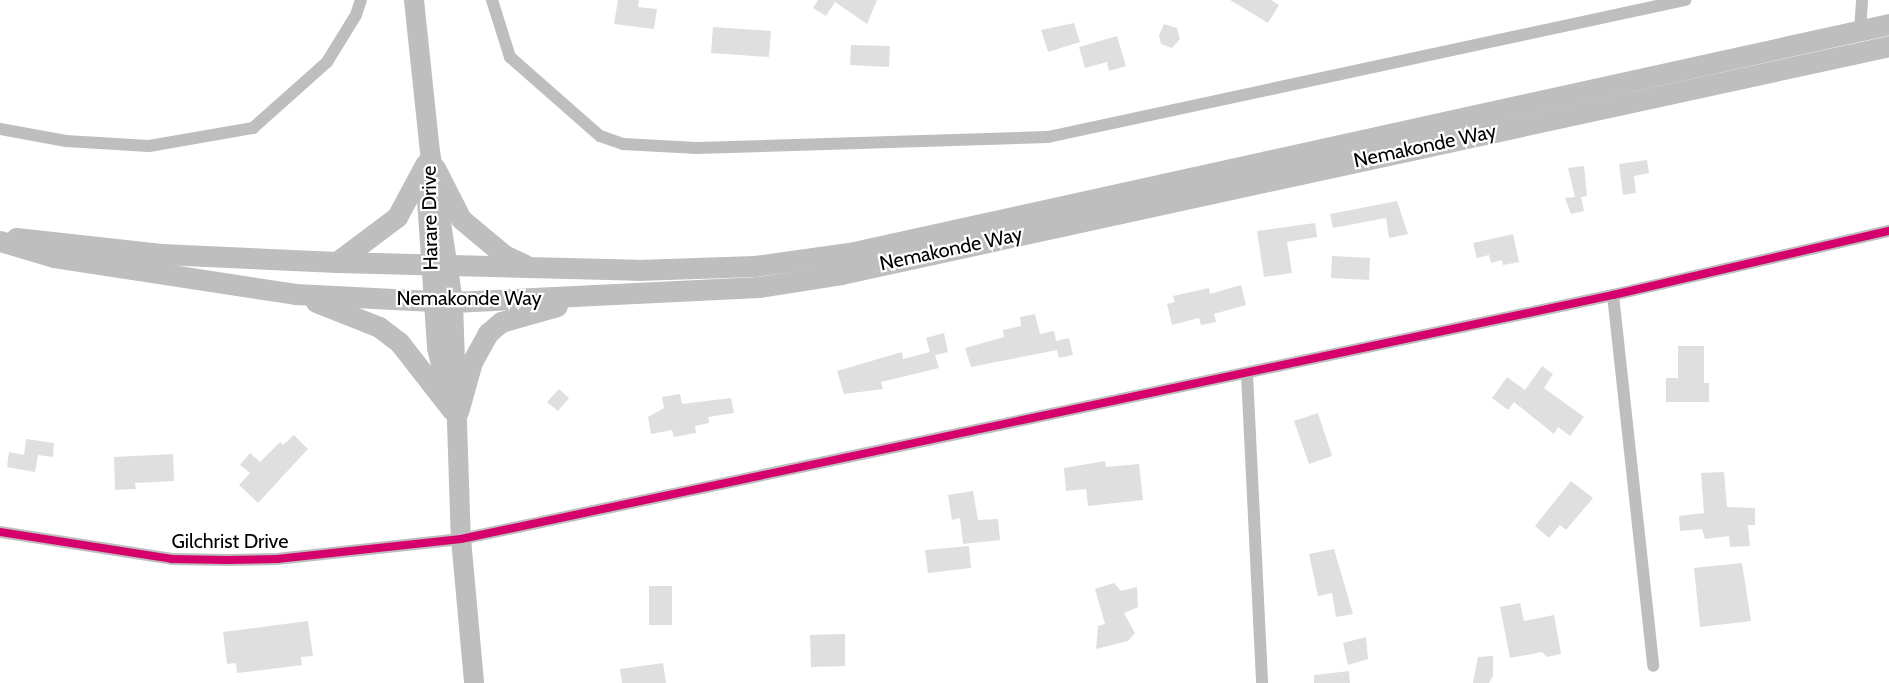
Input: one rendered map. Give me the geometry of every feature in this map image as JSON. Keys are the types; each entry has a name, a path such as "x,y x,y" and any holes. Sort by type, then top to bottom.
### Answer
{"highway":[{"name":"Nemakonde Way","path":"0,239 161,254 337,262 529,267 755,266 854,252 1889,24"},
{"name":"Nemakonde Way","path":"0,239 54,257 295,294 443,302 759,287 841,274 1889,46"},
{"path":"337,262 397,217 430,161"},
{"path":"430,161 448,200 465,224 504,255 529,267"},
{"path":"295,294 379,327 399,342 455,416"},
{"path":"455,416 479,346 501,322 593,296"}],"main road":[{"name":"Harare Drive","path":"414,0 443,302 441,371 455,416 461,540 474,683"}],"street":[{"path":"0,129 66,141 149,146 253,128 327,62 356,15 361,0"},
{"path":"492,0 512,59 600,136 623,144 697,148 1048,137 1685,0"},
{"path":"1860,30 1862,0"},
{"name":"Gilchrist Drive","path":"0,532 172,559 227,560 277,559 461,540 1613,295 1889,231"},
{"path":"1613,295 1653,666"},
{"path":"1246,374 1262,683"}],"building":[{"path":"618,0 639,0 638,7 657,9 654,29 614,24"},
{"path":"818,0 877,0 867,24 835,2 826,16 813,8"},
{"path":"1230,0 1271,0 1279,5 1268,23"},
{"path":"1074,23 1080,42 1048,52 1041,30"},
{"path":"1164,24 1177,28 1180,39 1172,48 1161,44 1159,35"},
{"path":"713,27 771,31 769,57 711,53"},
{"path":"1117,36 1126,66 1109,71 1107,62 1085,68 1079,47"},
{"path":"851,45 890,46 889,67 850,65"},
{"path":"1647,160 1649,173 1634,176 1636,193 1623,195 1619,164"},
{"path":"1584,166 1587,196 1581,197 1584,211 1571,214 1565,198 1575,197 1568,168"},
{"path":"1397,201 1408,234 1389,238 1386,218 1333,228 1330,214"},
{"path":"1315,223 1317,237 1287,242 1292,273 1264,277 1257,231"},
{"path":"1513,234 1519,262 1503,265 1502,260 1491,263 1489,255 1477,258 1473,243"},
{"path":"1332,256 1370,258 1369,280 1331,278"},
{"path":"1241,285 1246,305 1214,314 1216,322 1201,325 1199,318 1172,325 1167,304 1175,302 1173,296 1209,288 1210,294"},
{"path":"1035,314 1040,334 1054,331 1056,341 1069,338 1073,355 1059,358 1057,350 971,367 965,348 1004,337 1003,330 1021,326 1020,317"},
{"path":"944,333 948,352 935,355 939,368 881,382 883,389 844,394 837,371 902,352 903,359 930,352 926,338"},
{"path":"1678,346 1704,346 1704,383 1709,383 1709,402 1666,402 1666,378 1678,378"},
{"path":"1542,366 1553,374 1544,388 1584,417 1570,436 1558,427 1554,434 1514,402 1508,410 1492,398 1507,377 1525,390"},
{"path":"559,389 569,398 558,411 547,402"},
{"path":"680,394 682,404 731,398 734,413 708,417 709,423 695,426 696,433 674,437 672,430 651,434 648,417 664,408 662,397"},
{"path":"1318,413 1332,456 1309,464 1294,421"},
{"path":"294,435 308,449 258,503 239,485 250,473 240,465 250,453 260,462 280,442 283,445"},
{"path":"26,439 54,443 53,457 38,455 35,472 7,467 9,452 24,455"},
{"path":"173,454 174,481 135,483 136,489 115,490 114,457"},
{"path":"1105,461 1106,467 1139,464 1143,500 1088,506 1086,489 1066,491 1064,468"},
{"path":"1724,472 1727,507 1755,508 1755,525 1748,525 1750,546 1730,547 1729,536 1705,539 1702,529 1680,531 1679,516 1704,513 1701,473"},
{"path":"1571,481 1593,498 1566,530 1560,525 1549,538 1535,526"},
{"path":"973,491 978,520 998,519 1000,540 963,544 960,518 952,520 948,495"},
{"path":"969,546 971,568 928,573 925,550"},
{"path":"1334,549 1353,614 1336,617 1332,593 1318,596 1309,554"},
{"path":"1742,563 1751,621 1700,627 1694,568"},
{"path":"1114,583 1121,591 1137,587 1138,607 1124,613 1135,633 1128,641 1096,649 1098,626 1105,624 1095,589"},
{"path":"649,586 672,586 672,625 649,625"},
{"path":"1520,603 1524,621 1554,615 1561,654 1547,657 1542,652 1510,658 1500,607"},
{"path":"308,621 313,656 301,657 302,665 237,673 236,663 227,664 223,632"},
{"path":"845,634 845,666 811,667 810,635"},
{"path":"1366,637 1368,659 1348,665 1343,643"},
{"path":"1493,656 1493,676 1489,683 1473,683 1478,657"},
{"path":"663,663 666,683 622,683 620,669"},
{"path":"1349,671 1350,683 1314,683 1314,675"}],"cycle path":[{"path":"0,532 172,559 227,560 277,559 461,539 1613,295 1889,231"}]}
